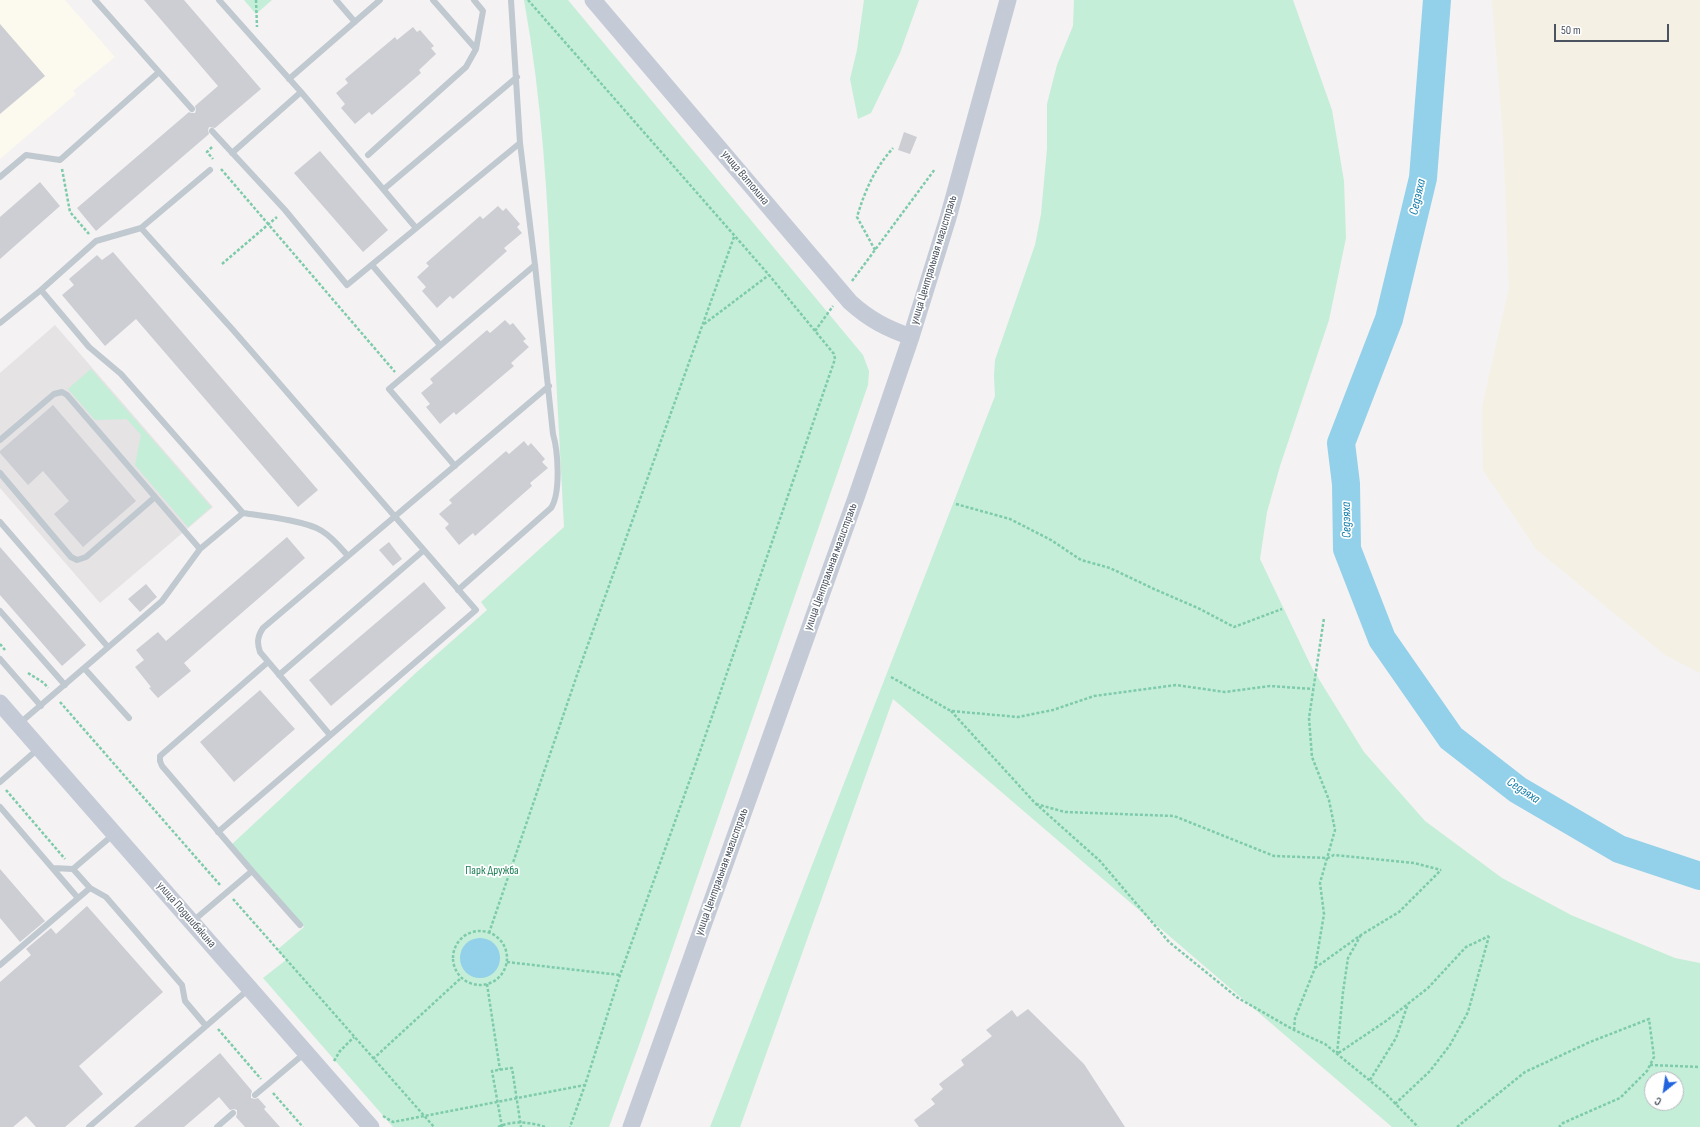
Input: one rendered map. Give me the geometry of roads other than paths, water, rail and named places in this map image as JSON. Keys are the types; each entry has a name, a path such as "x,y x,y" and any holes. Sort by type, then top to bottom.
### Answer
{"main road":[{"name":"улица Ватолина","path":"593,0 842,294 868,318 887,329 911,337"},
{"name":"улица Центральная магистраль","path":"631,1127 854,503 911,337 948,218 1008,0"},
{"name":"улица Подшибякина","path":"0,703 306,1052 376,1121"}],"lane":[{"path":"95,0 192,109"},
{"path":"219,0 301,92 416,228"},
{"path":"336,0 355,22"},
{"path":"289,79 380,0"},
{"path":"433,0 476,49"},
{"path":"368,155 466,67 476,49 483,11 474,0"},
{"path":"458,590 551,508 555,502 557,492 556,444 553,434 549,386 520,142 511,0"},
{"path":"0,177 26,155 60,160 159,72"},
{"path":"384,189 517,77"},
{"path":"232,153 301,92"},
{"path":"212,131 285,210 347,285 520,142"},
{"path":"0,323 41,290 96,242 141,228 210,170"},
{"path":"141,228 234,330 394,517 476,610 218,832"},
{"path":"372,264 440,345"},
{"path":"455,466 389,388 535,264"},
{"path":"41,290 89,347 121,374 243,513 310,525 321,530 332,538 348,556"},
{"path":"330,735 260,652 258,638 263,628 549,386"},
{"path":"0,440 54,394 62,392 67,395 200,549"},
{"path":"0,473 71,557 77,560 86,557 155,497"},
{"path":"19,724 162,601 200,549 243,513"},
{"path":"0,522 108,647"},
{"path":"279,675 424,550"},
{"path":"0,612 65,685"},
{"path":"0,659 40,706"},
{"path":"268,662 160,756 160,761 162,766 218,832 300,925"},
{"path":"84,668 129,718"},
{"path":"0,782 39,748"},
{"path":"0,807 78,898"},
{"path":"53,868 73,869 115,834"},
{"path":"73,869 90,888 106,897 182,985 185,1001 209,1024"},
{"path":"192,922 252,871"},
{"path":"0,965 90,888"},
{"path":"89,1127 250,988"},
{"path":"255,1095 306,1052"},
{"path":"217,1127 233,1113"}],"water":[{"path":"480,938 494,944 500,958 494,972 480,978 466,972 460,958 466,944"}],"waterway":[{"name":"Седэяха","path":"1437,0 1423,178 1389,319 1341,443 1346,484 1347,549 1382,639 1451,738 1518,790 1619,849 1700,876"}],"park label":[{"name":"Парк Дружба","path":"492,871"}]}
